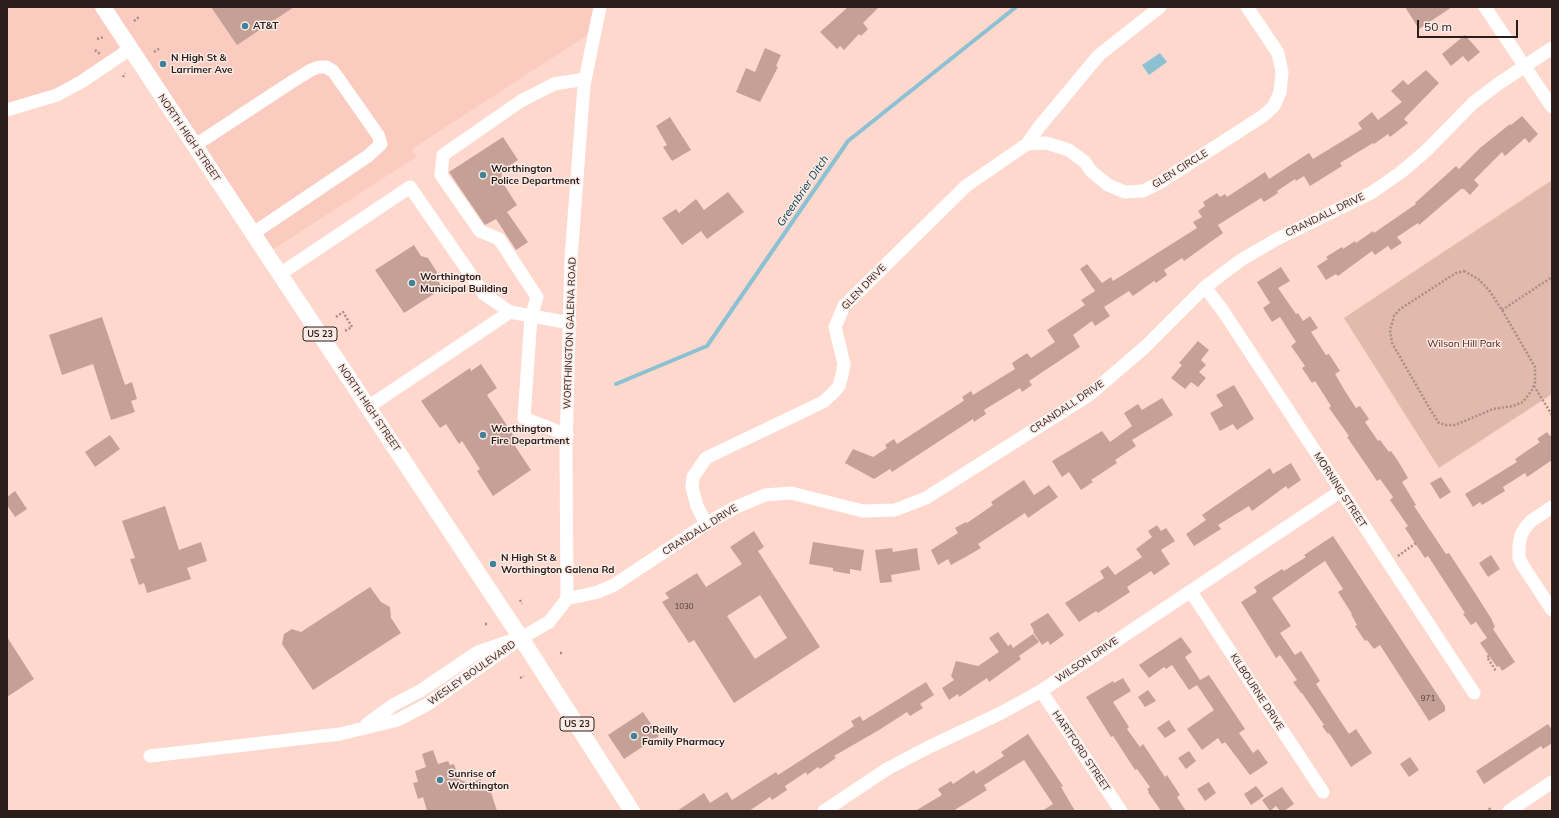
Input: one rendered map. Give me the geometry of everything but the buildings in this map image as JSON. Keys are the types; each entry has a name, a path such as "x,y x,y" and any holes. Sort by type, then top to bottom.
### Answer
{"main road":[{"name":"NORTH HIGH STREET","path":"103,7 521,638 632,811"}],"street":[{"name":"WORTHINGTON GALENA ROAD","path":"567,599 567,435 571,258 585,79 600,7"},
{"path":"1027,144 1039,127 1099,55 1160,7"},
{"name":"GLEN CIRCLE","path":"1027,144 1046,143 1069,150 1085,162 1108,185 1124,192 1143,191 1159,183 1263,116 1274,106 1280,92 1282,72 1278,53 1247,7"},
{"path":"1485,7 1552,107"},
{"name":"CRANDALL DRIVE","path":"567,599 598,592 614,585 706,524 749,501 778,493 791,493 863,511 895,510 926,498 1089,395 1145,347 1205,287 1241,260 1277,239 1370,193 1394,177 1426,151 1474,103 1552,48"},
{"path":"7,110 57,95 81,82 130,49"},
{"path":"194,146 290,83 311,70 319,67 326,67 333,71 378,136 381,144 368,156 252,234"},
{"path":"567,435 524,418 531,317 537,298 499,239 480,231 441,175 443,155 521,101 554,84 585,79"},
{"name":"GLEN DRIVE","path":"706,524 696,506 692,487 693,477 706,458 823,402 832,394 839,386 844,364 835,328 844,306 966,186 1027,144"},
{"path":"280,274 410,187 484,294 510,312 570,323"},
{"name":"MORNING STREET","path":"1205,287 1474,693"},
{"path":"368,407 510,312"},
{"name":"WILSON DRIVE","path":"824,811 887,770 929,747 1001,713 1041,691 1341,491"},
{"path":"1552,507 1531,521 1525,528 1521,535 1519,550 1523,566 1552,610"},
{"name":"KILBOURNE DRIVE","path":"1191,592 1323,792"},
{"path":"521,638 549,622 567,599"},
{"name":"WESLEY BOULEVARD","path":"150,756 340,734 363,727 398,720 428,704 521,638"},
{"name":"HARTFORD STREET","path":"1041,691 1121,811"},
{"path":"1508,811 1552,782"}],"path":[{"path":"134,21 139,17"},
{"path":"97,39 104,37"},
{"path":"154,52 160,48"},
{"path":"95,50 100,54"},
{"path":"123,77 125,73"},
{"path":"1464,272 1478,279 1489,290 1502,310 1535,367 1534,386 1523,402 1513,406 1493,409 1455,425 1439,423 1392,343 1390,330 1394,316 1400,309 1456,273 1464,272"},
{"path":"1502,310 1552,277"},
{"path":"336,317 343,312 352,327 345,331"},
{"path":"1534,386 1552,415"},
{"path":"1388,562 1416,543"},
{"path":"520,600 522,604"},
{"path":"1489,656 1487,657 1496,671"},
{"path":"520,678 524,676"}],"shaded area":[{"path":"7,7 600,7 595,30 412,149 416,157 263,256 130,49 81,82 7,110"}],"green space":[{"name":"Wilson Hill Park","path":"1552,180 1552,394 1439,468 1344,318"}],"water":[{"path":"1160,53 1167,62 1149,75 1142,65"}],"waterway":[{"name":"Greenbrier Ditch","path":"616,384 707,346 848,141 1016,7"}],"place":[{"name":"AT&T","path":"245,26"},
{"name":"N High St & Larrimer Ave","path":"163,64"},
{"name":"Worthington Police Department","path":"483,175"},
{"name":"Worthington Municipal Building","path":"412,283"},
{"name":"Worthington Fire Department","path":"483,435"},
{"name":"N High St & Worthington Galena Rd","path":"493,564"},
{"name":"O'Reilly Family Pharmacy","path":"634,736"},
{"name":"Sunrise of Worthington","path":"440,780"}]}
